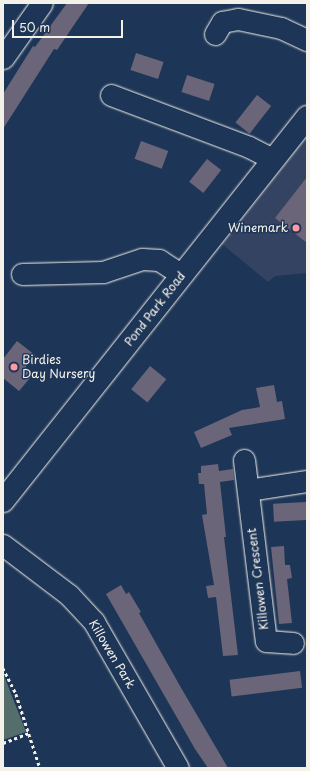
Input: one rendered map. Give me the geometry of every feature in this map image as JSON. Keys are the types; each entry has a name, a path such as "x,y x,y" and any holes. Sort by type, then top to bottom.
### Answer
{"main road":[{"name":"Pond Park Road","path":"3,501 182,275 230,225 273,159 305,122"}],"street":[{"path":"3,58 42,3"},
{"path":"214,34 222,22 238,19 281,28 307,40"},
{"path":"111,95 249,147 273,159"},
{"path":"22,274 103,272 142,259 159,260 182,275"},
{"name":"Killowen Crescent","path":"244,460 266,642 293,643"},
{"path":"248,490 307,481"},
{"name":"Killowen Park","path":"3,545 70,595 94,622 178,768"}],"path":[{"path":"3,668 16,694 40,768"},
{"path":"3,743 29,733"}],"shaded area":[{"path":"307,136 307,273 275,276 268,282 222,244"}],"green space":[{"path":"3,673 26,732 3,740"}],"building":[{"path":"67,3 89,3 57,50 54,49 3,129 3,94 33,46 35,47"},
{"path":"136,53 164,62 158,79 130,70"},
{"path":"187,75 215,84 209,101 181,92"},
{"path":"257,95 271,106 250,134 235,123"},
{"path":"141,141 168,151 162,169 135,159"},
{"path":"207,159 221,170 203,193 189,182"},
{"path":"307,177 307,243 275,218"},
{"name":"Birdies Day Nursery","path":"17,341 35,355 25,368 30,372 26,376 30,378 19,391 3,378 3,359"},
{"path":"150,366 166,379 147,403 131,389"},
{"path":"274,385 277,402 282,401 285,419 229,428 232,435 201,448 194,432 242,410 260,407 256,388"},
{"path":"218,464 219,471 233,469 234,480 220,482 226,537 224,537 238,655 223,656 216,597 208,598 206,586 214,585 202,515 207,514 204,484 199,484 198,473 201,473 201,466"},
{"path":"306,502 307,520 274,522 273,504"},
{"path":"284,546 285,565 290,565 292,578 287,579 292,623 279,624 271,547"},
{"path":"121,585 126,594 129,592 141,612 139,613 228,768 208,768 195,749 106,594"},
{"path":"300,671 302,688 232,697 230,680"}],"place":[{"name":"Winemark","path":"296,228"},
{"name":"Birdies Day Nursery","path":"14,367"}]}
